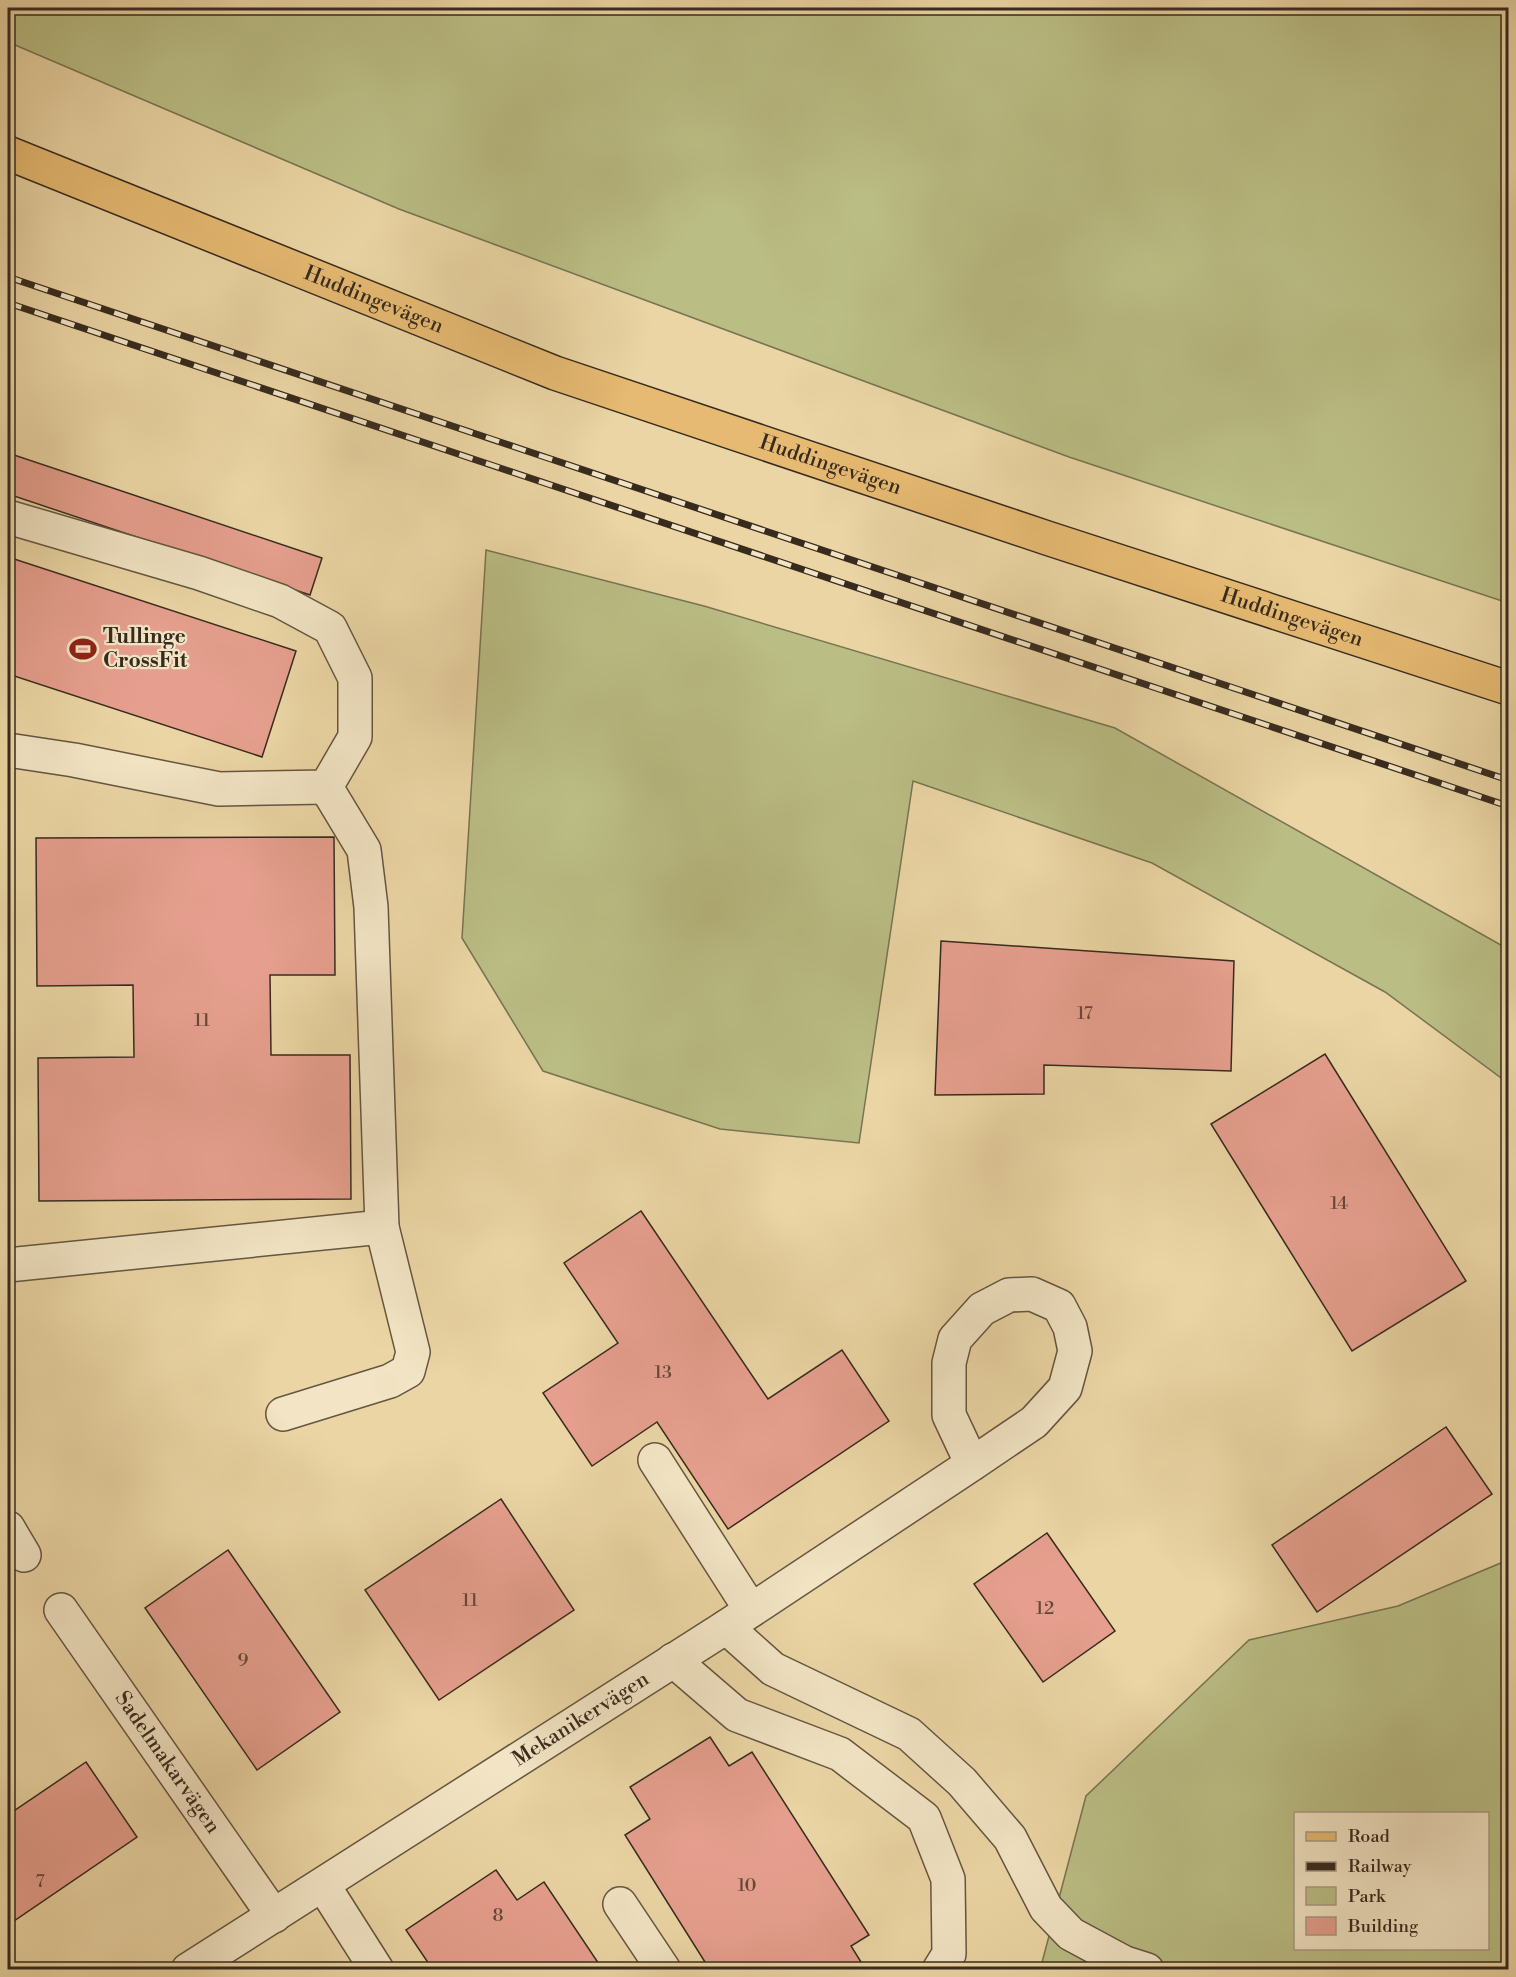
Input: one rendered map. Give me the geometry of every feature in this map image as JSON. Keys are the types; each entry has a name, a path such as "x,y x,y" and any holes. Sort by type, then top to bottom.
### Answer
{"main road":[{"name":"Huddingevägen","path":"8,135 162,216"},
{"name":"Huddingevägen","path":"8,153 555,373 1047,538 1509,687"}],"street":[{"path":"8,517 199,573 280,601 330,628 355,678 355,737 326,787"},
{"path":"8,750 74,760 219,789 326,787"},
{"path":"283,1414 390,1381 408,1371 413,1352 382,1227 371,907 364,850 326,787"},
{"path":"8,1265 382,1227"},
{"name":"Mekanikervägen","path":"188,1970 738,1618 972,1464 1034,1422 1065,1388 1075,1351 1070,1327 1059,1306 1032,1294 1009,1295 982,1309 955,1339 949,1363 949,1415 972,1464"},
{"path":"655,1460 738,1618 773,1669 909,1734 962,1782 1010,1838 1046,1908 1071,1934 1125,1963 1147,1970"},
{"name":"Sadelmakarvägen","path":"61,1610 274,1916"},
{"path":"673,1660 737,1715 840,1754 924,1818 948,1879 949,1954 939,1970"},
{"path":"323,1885 377,1970"},
{"path":"620,1904 664,1970"}],"green space":[{"path":"8,8 1508,8 1508,603 1069,457 399,209 8,42"},
{"path":"486,550 704,606 1115,728 1508,949 1508,1083 1385,992 1152,863 913,781 859,1143 720,1129 543,1071 462,938"},
{"path":"1508,1560 1508,1969 1040,1970 1086,1796 1249,1640 1398,1606"}],"building":[{"path":"8,453 322,558 310,595 8,494"},
{"path":"8,557 296,651 262,757 8,674"},
{"path":"334,837 335,975 270,975 271,1055 350,1055 351,1199 39,1201 38,1058 134,1057 133,985 37,986 36,838"},
{"path":"941,941 1234,961 1231,1071 1044,1065 1044,1094 935,1095"},
{"path":"1325,1054 1466,1281 1352,1351 1211,1124"},
{"path":"641,1211 768,1399 842,1350 889,1421 728,1529 657,1422 592,1466 543,1393 618,1343 564,1263"},
{"path":"1446,1427 1492,1494 1317,1612 1272,1545"},
{"path":"501,1499 574,1610 439,1700 365,1590"},
{"path":"1047,1533 1115,1631 1043,1682 974,1584"},
{"path":"228,1550 340,1712 257,1770 145,1608"},
{"path":"710,1737 729,1766 752,1752 869,1935 851,1946 866,1970 710,1970 625,1835 650,1819 630,1787"},
{"path":"86,1762 137,1837 8,1925 8,1815"},
{"path":"496,1870 517,1900 544,1882 603,1970 433,1970 406,1930"}],"railway":[{"path":"8,277 1508,780"},
{"path":"8,303 1508,806"}],"place":[{"name":"Tullinge CrossFit","path":"83,649"}]}
